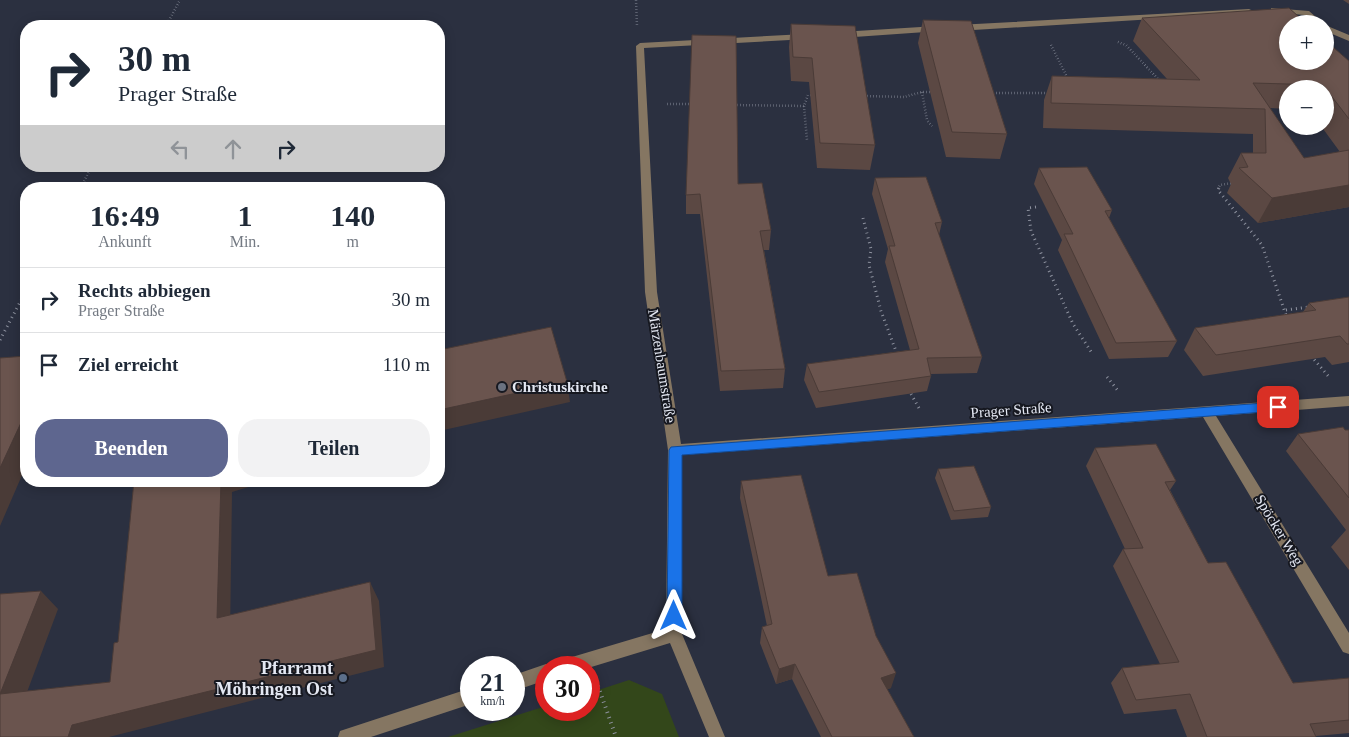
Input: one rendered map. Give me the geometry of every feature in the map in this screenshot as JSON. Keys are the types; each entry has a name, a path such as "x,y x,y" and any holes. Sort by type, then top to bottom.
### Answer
{"street":[{"path":"1266,10 1306,12 1310,15"},
{"path":"829,35 1256,11"},
{"path":"1334,32 1349,38"},
{"name":"Märzenbaumstraße","path":"717,737 674,634 675,450 651,292 641,104 640,46 819,36"},
{"name":"Prager Straße","path":"675,450 1208,413 1349,401"},
{"name":"Spöcker Weg","path":"1208,413 1349,647"},
{"path":"598,656 674,634"},
{"path":"346,737 460,700"}],"path":[{"path":"169,20 180,0"},
{"path":"1096,20 1113,40 1126,45 1162,84"},
{"path":"1040,23 1069,81"},
{"path":"922,92 927,120 932,126"},
{"path":"856,96 904,97 922,92 940,92"},
{"path":"987,92 1053,93"},
{"path":"807,140 804,106 808,95 818,95"},
{"path":"641,104 698,104"},
{"path":"727,105 804,106"},
{"path":"1239,182 1220,185 1218,190 1262,245 1286,310 1289,325"},
{"path":"1036,207 1028,208 1031,231 1073,324 1092,354"},
{"path":"863,218 871,250 869,265 881,310 898,357"},
{"path":"0,340 20,302"},
{"path":"1286,310 1313,306"},
{"path":"1310,355 1336,384"},
{"path":"600,692 616,737"}],"green space":[{"path":"629,680 662,694 679,737 448,737 499,721 525,721 525,713 535,709 535,721 600,721 600,689"}],"building":[{"path":"1289,8 1297,15 1279,15 1279,70 1334,70 1334,48 1349,61 1349,119 1334,99 1334,80 1279,80 1279,84 1253,83 1279,121 1279,135 1288,135 1304,158 1349,150 1349,185 1272,198 1239,168 1248,167 1241,153 1266,153 1265,109 1051,103 1052,76 1200,80 1142,18"},
{"path":"923,20 971,21 1007,134 952,132"},
{"path":"791,24 855,26 875,145 820,143 812,58 793,57"},
{"path":"692,35 736,36 738,184 762,183 771,230 760,231 785,369 721,371 700,194 686,195"},
{"path":"1087,167 1112,210 1105,211 1177,341 1116,343 1064,234 1073,234 1039,168"},
{"path":"926,177 942,222 935,223 982,357 927,358 931,376 819,392 807,364 919,349 889,246 895,246 875,178"},
{"path":"1349,297 1349,344 1340,336 1216,355 1195,328 1316,310 1309,303"},
{"name":"Christuskirche","path":"551,327 567,382 445,409 445,349"},
{"path":"20,356 20,425 0,468 0,358"},
{"path":"1343,427 1345,430 1349,430 1349,498 1298,434"},
{"path":"1156,444 1176,481 1165,482 1208,563 1226,562 1293,683 1349,678 1349,720 1310,724 1316,737 1207,737 1190,694 1136,700 1122,668 1179,662 1123,549 1143,548 1095,448"},
{"path":"974,466 991,507 954,511 938,469"},
{"path":"801,475 828,576 857,573 876,636 896,673 881,678 914,737 832,737 795,664 779,669 762,627 772,624 741,481"},
{"path":"133,487 221,487 217,618 370,582 376,650 72,725 68,737 0,737 0,694 110,682 114,643 118,642"},
{"path":"41,591 0,694 0,594"}],"place":[{"name":"Christuskirche","path":"502,387"},
{"name":"Pfarramt Möhringen Ost","path":"343,678"}],"route":[{"path":"674,616 675,450 1278,407"}]}
